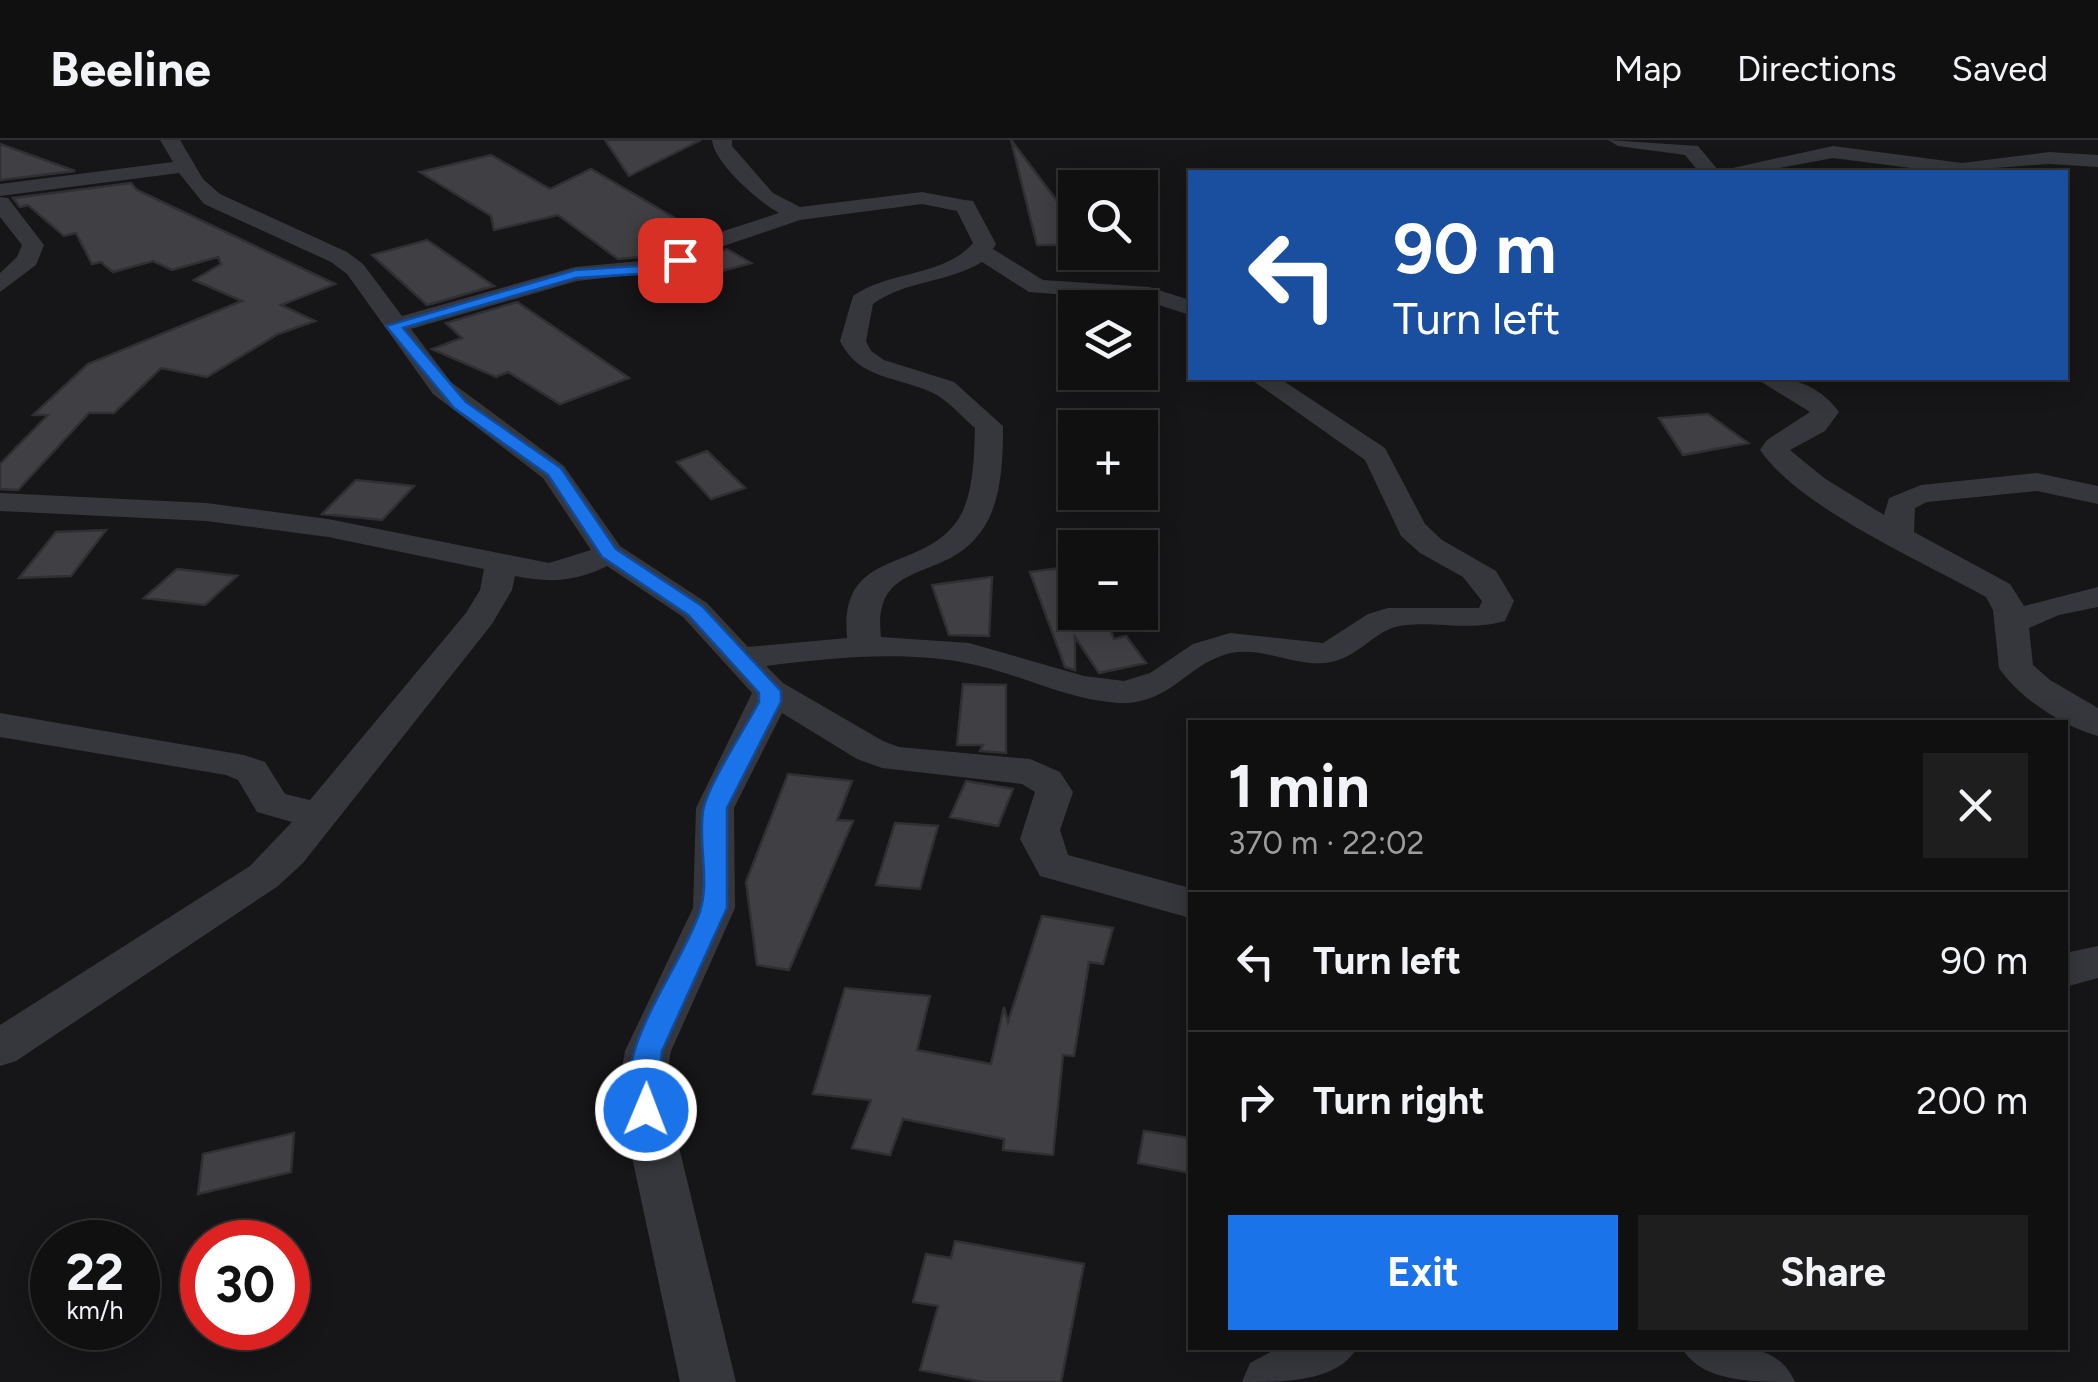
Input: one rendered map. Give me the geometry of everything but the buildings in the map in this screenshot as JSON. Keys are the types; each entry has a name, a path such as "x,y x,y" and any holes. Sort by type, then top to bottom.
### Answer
{"street":[{"path":"722,140 722,146 766,197 797,214"},
{"path":"1618,140 1691,150 1707,170"},
{"path":"1738,170 1833,152 1943,168 1986,168 2049,158 2098,162"},
{"path":"0,190 178,153 195,184 212,199 340,257 355,269 393,326 460,405 554,472 609,553 695,610 770,691 870,750 895,758 1030,772 1048,781 1054,792 1038,838 1041,852 1054,866 1188,901"},
{"path":"393,326 575,274 668,265 704,246 797,214 922,198 958,202 968,210 984,244 981,251 956,266 884,284 862,301 853,340 860,354 874,366 945,388 989,426 972,522 962,536 874,589 863,604 865,649"},
{"path":"0,202 33,245"},
{"path":"0,252 33,245"},
{"path":"0,286 28,260 33,245"},
{"path":"981,251 1037,287 1149,294 1188,307"},
{"path":"741,658 865,649 971,653 1086,688 1123,692 1160,685 1219,645 1246,643 1324,653 1358,641 1382,619 1413,616 1458,622 1493,614 1498,601 1494,589 1478,570 1422,540 1409,522 1387,468 1374,454 1265,380"},
{"path":"1772,380 1812,398 1824,412 1816,425 1777,446 1774,450 1779,458 1898,534 1998,591 2010,610 2016,668 2037,688 2098,724"},
{"path":"1898,534 1900,504 1920,494 2038,482 2098,495"},
{"path":"0,502 224,514 344,531 501,564 562,572 609,553"},
{"path":"0,1048 235,898 289,853 480,617 496,590 501,564"},
{"path":"2010,624 2049,606 2098,597"},
{"path":"708,1382 646,1110 643,1079 648,1051 714,908 715,808 770,702 770,691"},
{"path":"0,725 230,764 252,771 271,803 318,816"},
{"path":"2068,969 2098,962"},
{"path":"1270,1382 1326,1350"},
{"path":"1712,1350 1767,1382"}],"route":[{"path":"646,1110 643,1079 648,1051 710,924 714,908 715,808 743,746 770,702 770,691 695,610 609,553 554,472 534,454 460,405 393,326 575,274 654,269 680,260"}]}
